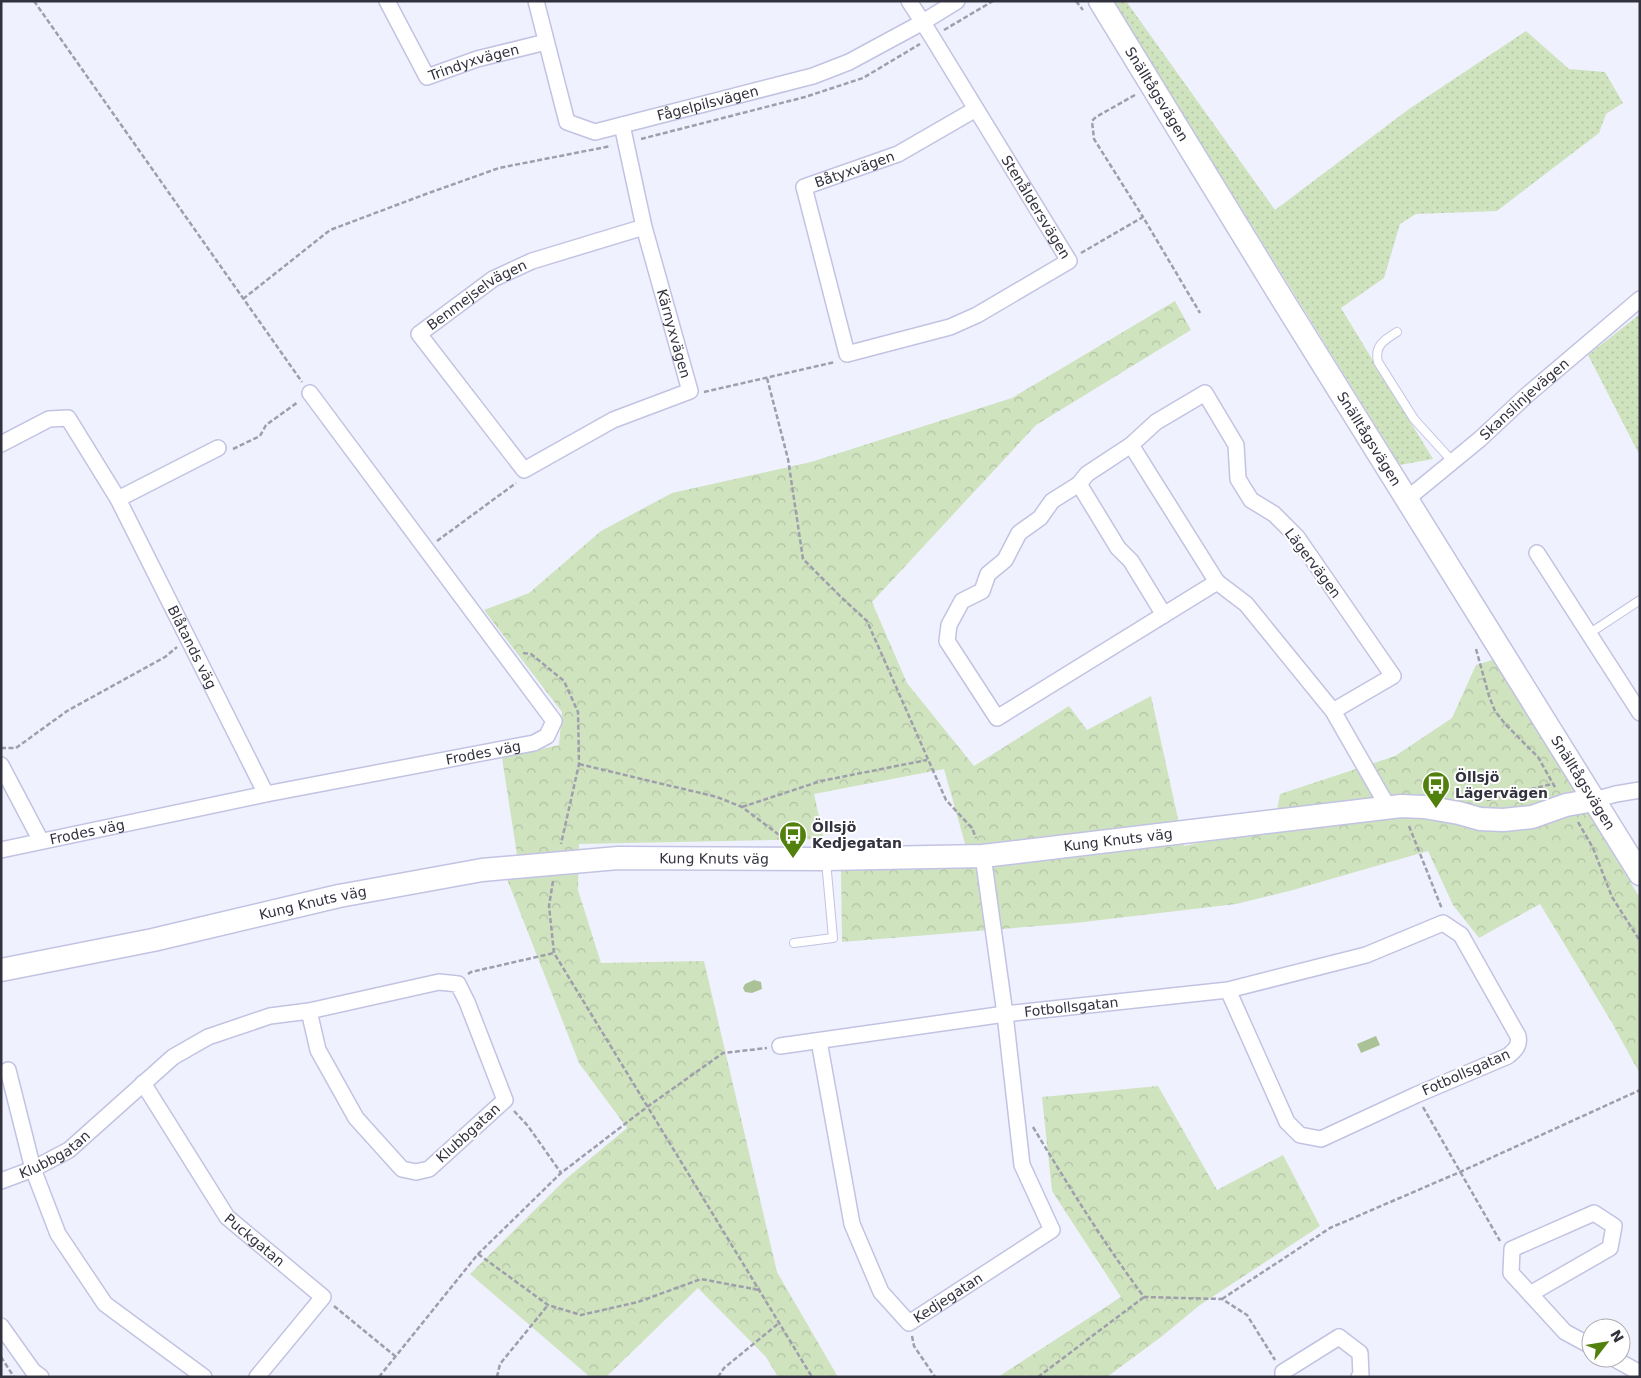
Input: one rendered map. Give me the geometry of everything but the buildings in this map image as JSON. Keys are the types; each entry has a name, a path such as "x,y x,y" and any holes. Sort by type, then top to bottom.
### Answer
{"street":[{"name":"Trindyxvägen","path":"387,1 427,77 477,59 546,42"},
{"name":"Fågelpilsvägen","path":"536,1 567,122 595,132 813,76 849,62 923,22 957,1"},
{"name":"Stenåldersvägen","path":"847,354 950,327 977,315 1069,260 909,1"},
{"name":"Snälltågsvägen","path":"1094,9 1407,499 1640,874"},
{"name":"Båtyxvägen","path":"847,354 804,187 898,154 976,109"},
{"name":"Kärnyxvägen","path":"524,470 613,420 690,391 644,227 622,125"},
{"name":"Benmejselvägen","path":"524,470 419,334 501,275 532,261 644,227"},
{"name":"Skanslinjevägen","path":"1407,499 1453,462 1526,396 1640,299"},
{"name":"Frodes väg","path":"1,850 266,794 534,743 547,736 554,721 310,392"},
{"name":"Lägervägen","path":"1217,582 997,718 947,641 949,625 962,601 982,591 988,574 1005,560 1019,533 1040,518 1052,501 1079,484 1087,474 1131,445 1156,422 1205,393 1236,445 1238,478 1251,500 1274,514 1296,537 1393,676 1333,711"},
{"name":"Blåtands väg","path":"1,444 49,418 68,418 118,499 266,794"},
{"path":"1131,445 1217,582 1246,604 1333,711 1394,807"},
{"path":"118,499 218,448"},
{"path":"1079,484 1118,548 1131,562 1164,615"},
{"path":"1536,553 1590,633 1640,713"},
{"path":"1,765 41,841"},
{"name":"Kung Knuts väg","path":"1,970 153,940 339,896 482,870 618,858 982,856 1394,807 1424,806 1480,819 1504,820 1532,817 1566,805 1640,790"},
{"name":"Kedjegatan","path":"819,1041 852,1224 881,1292 909,1323 1052,1230 1022,1165 1005,1014 982,856"},
{"name":"Fotbollsgatan","path":"1005,1014 1228,990 1366,955 1443,923 1461,935 1518,1036 1519,1043 1508,1056 1321,1138 1300,1134 1287,1122 1228,990"},
{"name":"Klubbgatan","path":"1,1181 34,1170 68,1150 173,1057 208,1037 270,1016 309,1010 439,982 458,984 467,1002 504,1100 429,1169 416,1172 402,1169 356,1118 318,1050 309,1010"},
{"path":"780,1046 1005,1014"},
{"path":"8,1070 34,1170 58,1234 105,1304 204,1377"},
{"name":"Puckgatan","path":"143,1083 227,1217 323,1297"},
{"path":"1530,1294 1610,1248 1614,1226 1594,1213 1512,1249 1511,1273 1530,1294 1565,1332 1581,1341"},
{"path":"257,1377 323,1297"},
{"path":"1,1326 33,1375"},
{"path":"1283,1374 1339,1337 1360,1353 1361,1376 1359,1377"}],"lane":[{"path":"1397,332 1380,345 1377,355 1378,362 1414,419 1453,462"},
{"path":"1590,633 1640,600"},
{"path":"794,944 833,938 826,858"}],"path":[{"path":"34,1 310,392 266,425 260,436 226,452 218,448"},
{"path":"1076,1 1094,9"},
{"path":"1131,88 1135,95 1092,121 1094,139 1200,313"},
{"path":"1069,260 1143,217"},
{"path":"690,391 706,393 839,361 847,354"},
{"path":"767,378 788,459 803,559 867,621 946,800 972,828 982,856"},
{"path":"426,549 518,481 524,470"},
{"path":"1,748 16,748 68,711 165,657 188,638"},
{"path":"1475,645 1489,696 1496,710 1506,725 1538,758 1552,784 1594,848 1612,897 1640,941"},
{"path":"504,653 532,654 564,681 578,712 579,764 549,906 554,953 812,1377"},
{"path":"742,807 821,781 927,760"},
{"path":"579,764 716,797 742,807 787,841"},
{"path":"1484,800 1552,784"},
{"path":"1394,807 1441,905 1443,923"},
{"path":"458,984 472,972 554,953"},
{"path":"379,1377 478,1254 561,1173 647,1107 723,1053 780,1046"},
{"path":"1222,1299 1330,1228 1460,1172 1640,1090"},
{"path":"1416,1095 1500,1240 1512,1249"},
{"path":"504,1100 528,1126 561,1173"},
{"path":"1032,1125 1105,1244 1144,1297"},
{"path":"478,1254 548,1305 581,1315 638,1302 701,1279 759,1290"},
{"path":"323,1297 395,1356"},
{"path":"1038,1377 1144,1297 1222,1299 1247,1315 1283,1374"},
{"path":"497,1377 500,1364 548,1305"},
{"path":"718,1377 724,1368 779,1323"},
{"path":"909,1323 914,1346 935,1377"},
{"path":"1,1357 14,1377"}],"green space":[{"path":"1113,1 1126,1 1275,210 1409,109 1526,31 1569,69 1605,72 1623,103 1606,114 1599,133 1497,211 1416,214 1400,224 1384,278 1341,308 1433,459 1400,465"},
{"path":"1175,301 1191,330 1036,425 872,602 907,683 974,766 1069,706 1087,730 1151,696 1184,846 1274,827 1280,794 1395,756 1452,718 1476,665 1495,659 1640,898 1640,1074 1611,1021 1540,904 1479,938 1453,905 1428,851 1293,890 1236,904 1075,923 842,942 841,870 971,865 944,769 814,794 824,839 579,844 578,890 601,963 704,961 777,1272 838,1377 778,1377 766,1357 698,1288 606,1377 590,1377 470,1274 567,1178 627,1128 579,1063 507,879 520,874 502,758 559,745 562,712 484,610 529,593 601,531 672,493 811,462 1012,398"},
{"path":"1640,314 1640,456 1588,355"},
{"path":"1158,1086 1217,1190 1283,1155 1320,1226 1200,1305 1107,1377 998,1377 1121,1297 1052,1191 1042,1097"}],"shaded area":[{"path":"754,980 761,982 762,989 752,993 745,992 743,988 745,984"},
{"path":"1376,1036 1380,1045 1361,1053 1357,1044"}],"place":[{"name":"Öllsjö Lägervägen","path":"1436,809"},
{"name":"Öllsjö Kedjegatan","path":"793,859"}]}
